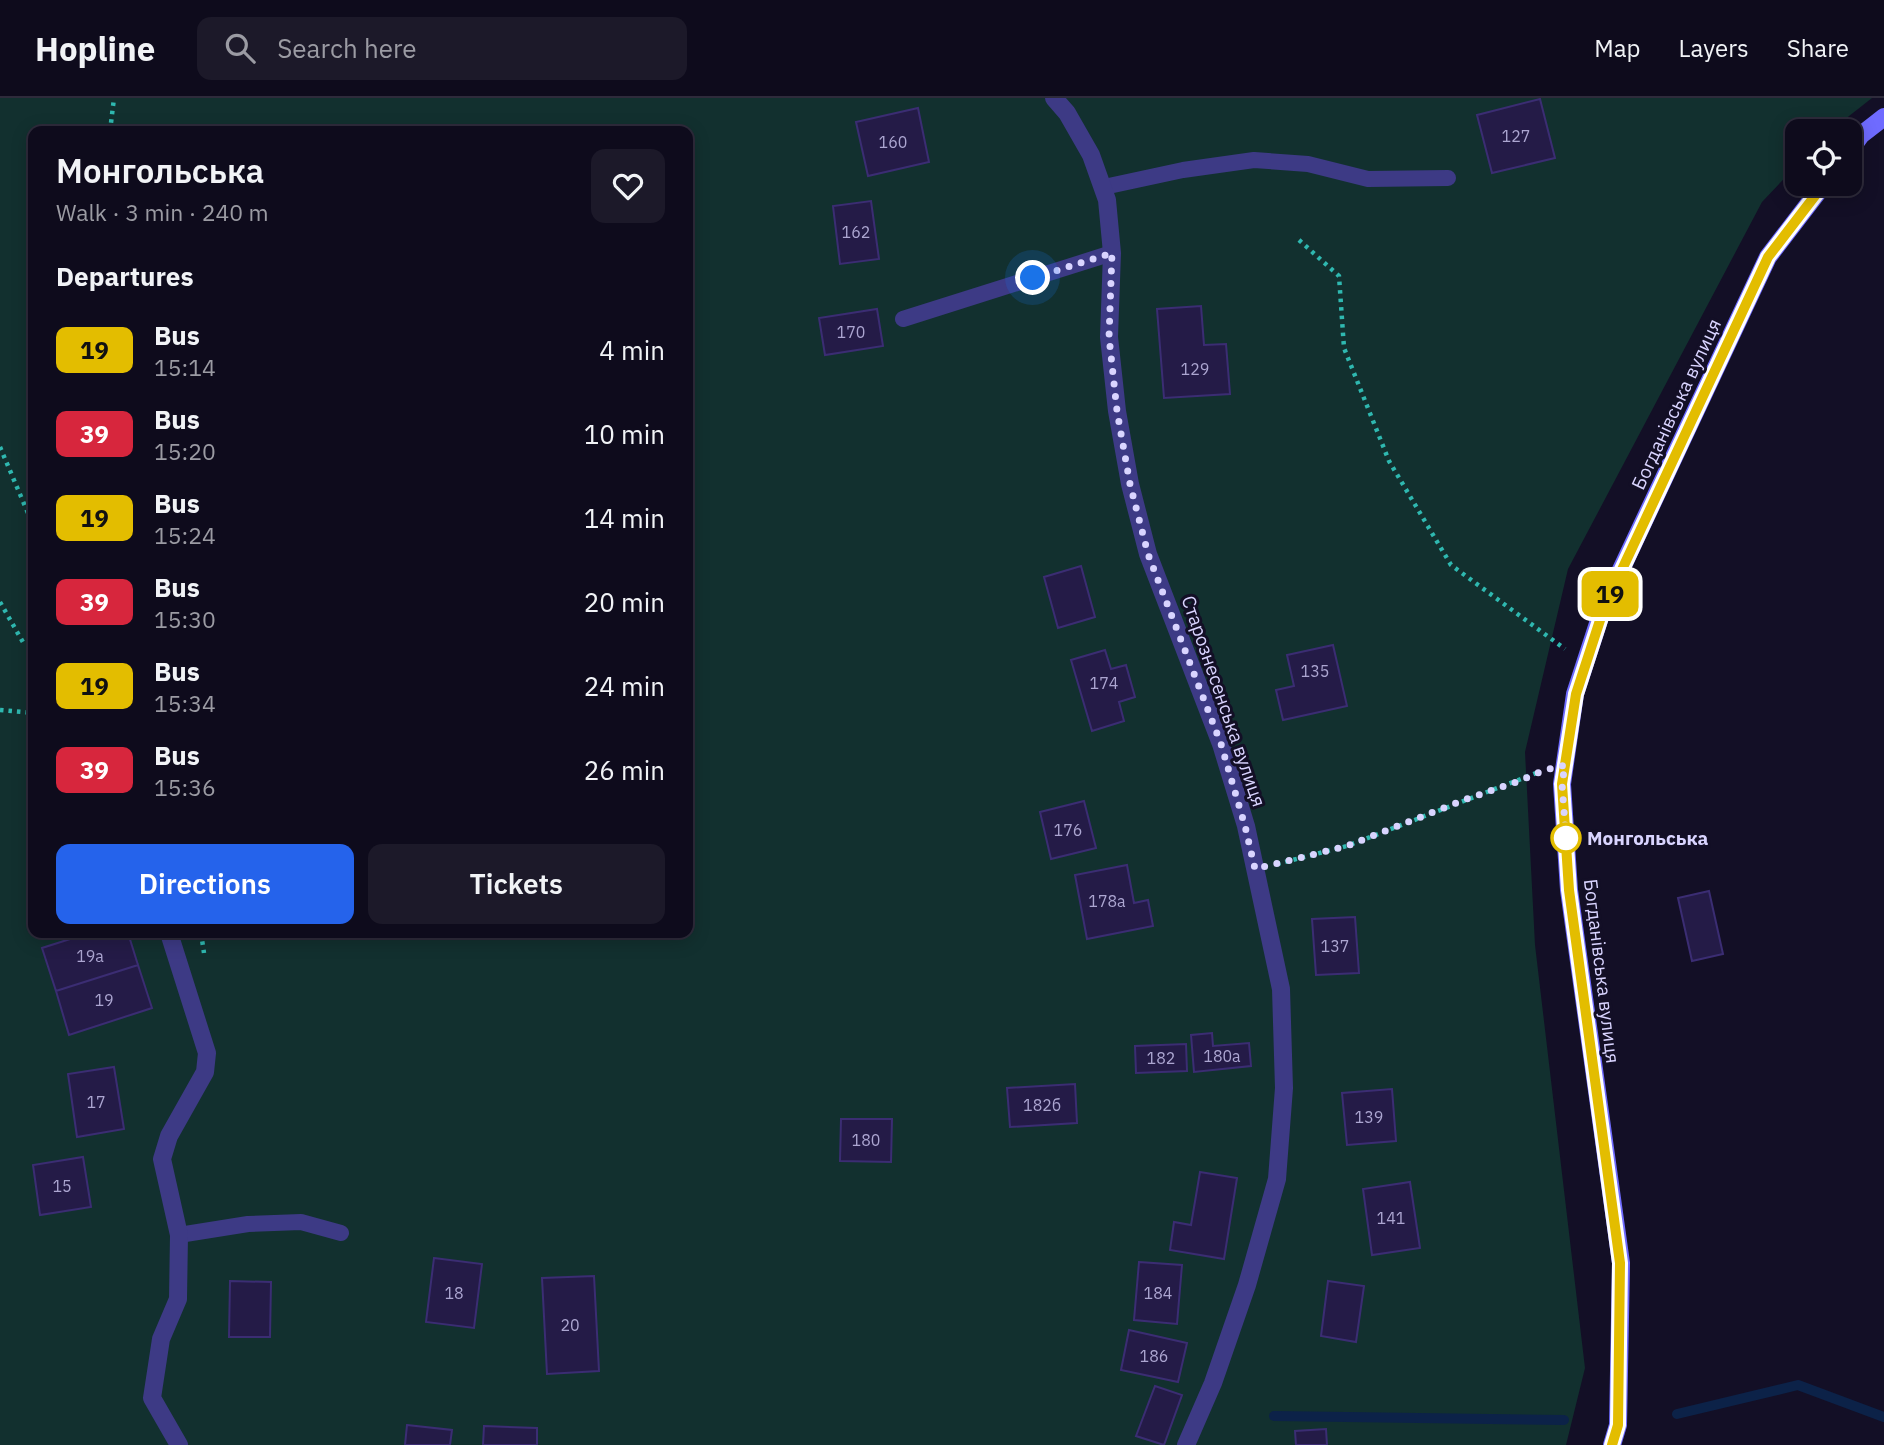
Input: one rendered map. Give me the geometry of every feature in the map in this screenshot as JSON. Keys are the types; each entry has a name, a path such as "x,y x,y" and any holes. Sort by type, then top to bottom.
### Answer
{"main road":[{"path":"1862,134 1884,117"},
{"name":"Богданівська вулиця","path":"1612,1445 1618,1425 1620,1263 1569,890 1562,784 1576,694 1604,608 1768,257 1815,196"}],"street":[{"name":"Старознесенська вулиця","path":"1054,98 1067,113 1091,155 1104,187 1112,253 1109,337 1117,411 1130,484 1148,554 1221,744 1245,826 1281,989 1284,1088 1277,1179 1239,1310 1213,1383 1186,1445"},
{"path":"171,938 207,1053 205,1072 169,1136 162,1159 179,1235 178,1299 161,1339 152,1398 179,1445"}],"lane":[{"path":"1104,187 1183,170 1254,160 1308,164 1368,179 1448,178"},
{"path":"903,319 1112,253"},
{"path":"179,1235 248,1224 301,1222 341,1233"}],"path":[{"path":"112,126 114,98"},
{"path":"1299,240 1339,276 1344,348 1389,461 1451,565 1561,647 1588,657"},
{"path":"0,447 28,513"},
{"path":"0,602 24,643 28,643"},
{"path":"0,709 28,712"},
{"path":"1255,869 1347,846 1542,771 1565,765"}],"green space":[{"path":"0,98 1872,98 1845,119 1785,119 1785,178 1762,202 1568,569 1525,752 1535,945 1585,1368 1566,1445 0,1445"}],"building":[{"path":"1540,99 1555,158 1492,173 1477,115"},
{"path":"918,108 929,162 868,176 856,122"},
{"path":"871,201 879,259 840,264 833,206"},
{"path":"1201,306 1204,345 1226,344 1230,394 1164,398 1157,309"},
{"path":"877,309 883,346 825,355 819,318"},
{"path":"1081,566 1095,617 1058,628 1044,577"},
{"path":"1333,645 1347,706 1283,720 1276,690 1294,686 1287,655"},
{"path":"1105,650 1111,669 1126,665 1135,697 1119,702 1124,721 1092,731 1071,660"},
{"path":"1084,801 1096,848 1051,859 1040,812"},
{"path":"1127,865 1134,903 1148,900 1153,926 1087,939 1075,875"},
{"path":"1709,891 1723,954 1692,961 1678,898"},
{"path":"1355,917 1359,973 1316,975 1312,919"},
{"path":"73,938 130,938 138,965 56,991 42,948"},
{"path":"138,965 152,1008 69,1035 56,991"},
{"path":"1212,1033 1213,1046 1249,1043 1251,1066 1194,1072 1191,1035"},
{"path":"1186,1044 1187,1071 1136,1073 1135,1046"},
{"path":"114,1067 124,1129 77,1137 68,1074"},
{"path":"1075,1084 1077,1123 1010,1127 1007,1088"},
{"path":"1392,1089 1396,1141 1347,1145 1342,1093"},
{"path":"841,1119 892,1119 891,1162 840,1161"},
{"path":"83,1157 91,1207 40,1215 33,1165"},
{"path":"1200,1172 1237,1178 1224,1259 1170,1250 1174,1222 1191,1225"},
{"path":"1410,1182 1420,1248 1372,1255 1363,1189"},
{"path":"434,1258 482,1264 474,1328 426,1322"},
{"path":"1139,1262 1182,1265 1177,1324 1134,1320"},
{"path":"594,1276 599,1371 547,1374 542,1278"},
{"path":"230,1281 271,1282 270,1337 229,1337"},
{"path":"1328,1281 1364,1286 1356,1342 1321,1336"},
{"path":"1129,1330 1187,1343 1178,1382 1121,1370"},
{"path":"1155,1386 1182,1395 1164,1445 1136,1436"},
{"path":"407,1425 452,1430 450,1445 405,1445"},
{"path":"484,1426 537,1428 537,1445 483,1445"},
{"path":"1326,1429 1327,1445 1296,1445 1295,1431"}],"waterway":[{"path":"1677,1414 1798,1385 1884,1417"},
{"path":"1274,1416 1564,1420"}],"bus line":[{"name":"19","path":"1612,1445 1618,1425 1620,1263 1569,890 1562,784 1576,694 1604,608 1768,257 1815,196"}],"place":[{"name":"Монгольська","path":"1566,838"}],"route":[{"path":"1033,278 1112,253 1109,337 1117,411 1130,484 1148,554 1221,744 1255,869 1347,846 1542,771 1565,765 1562,784 1566,838"}]}
